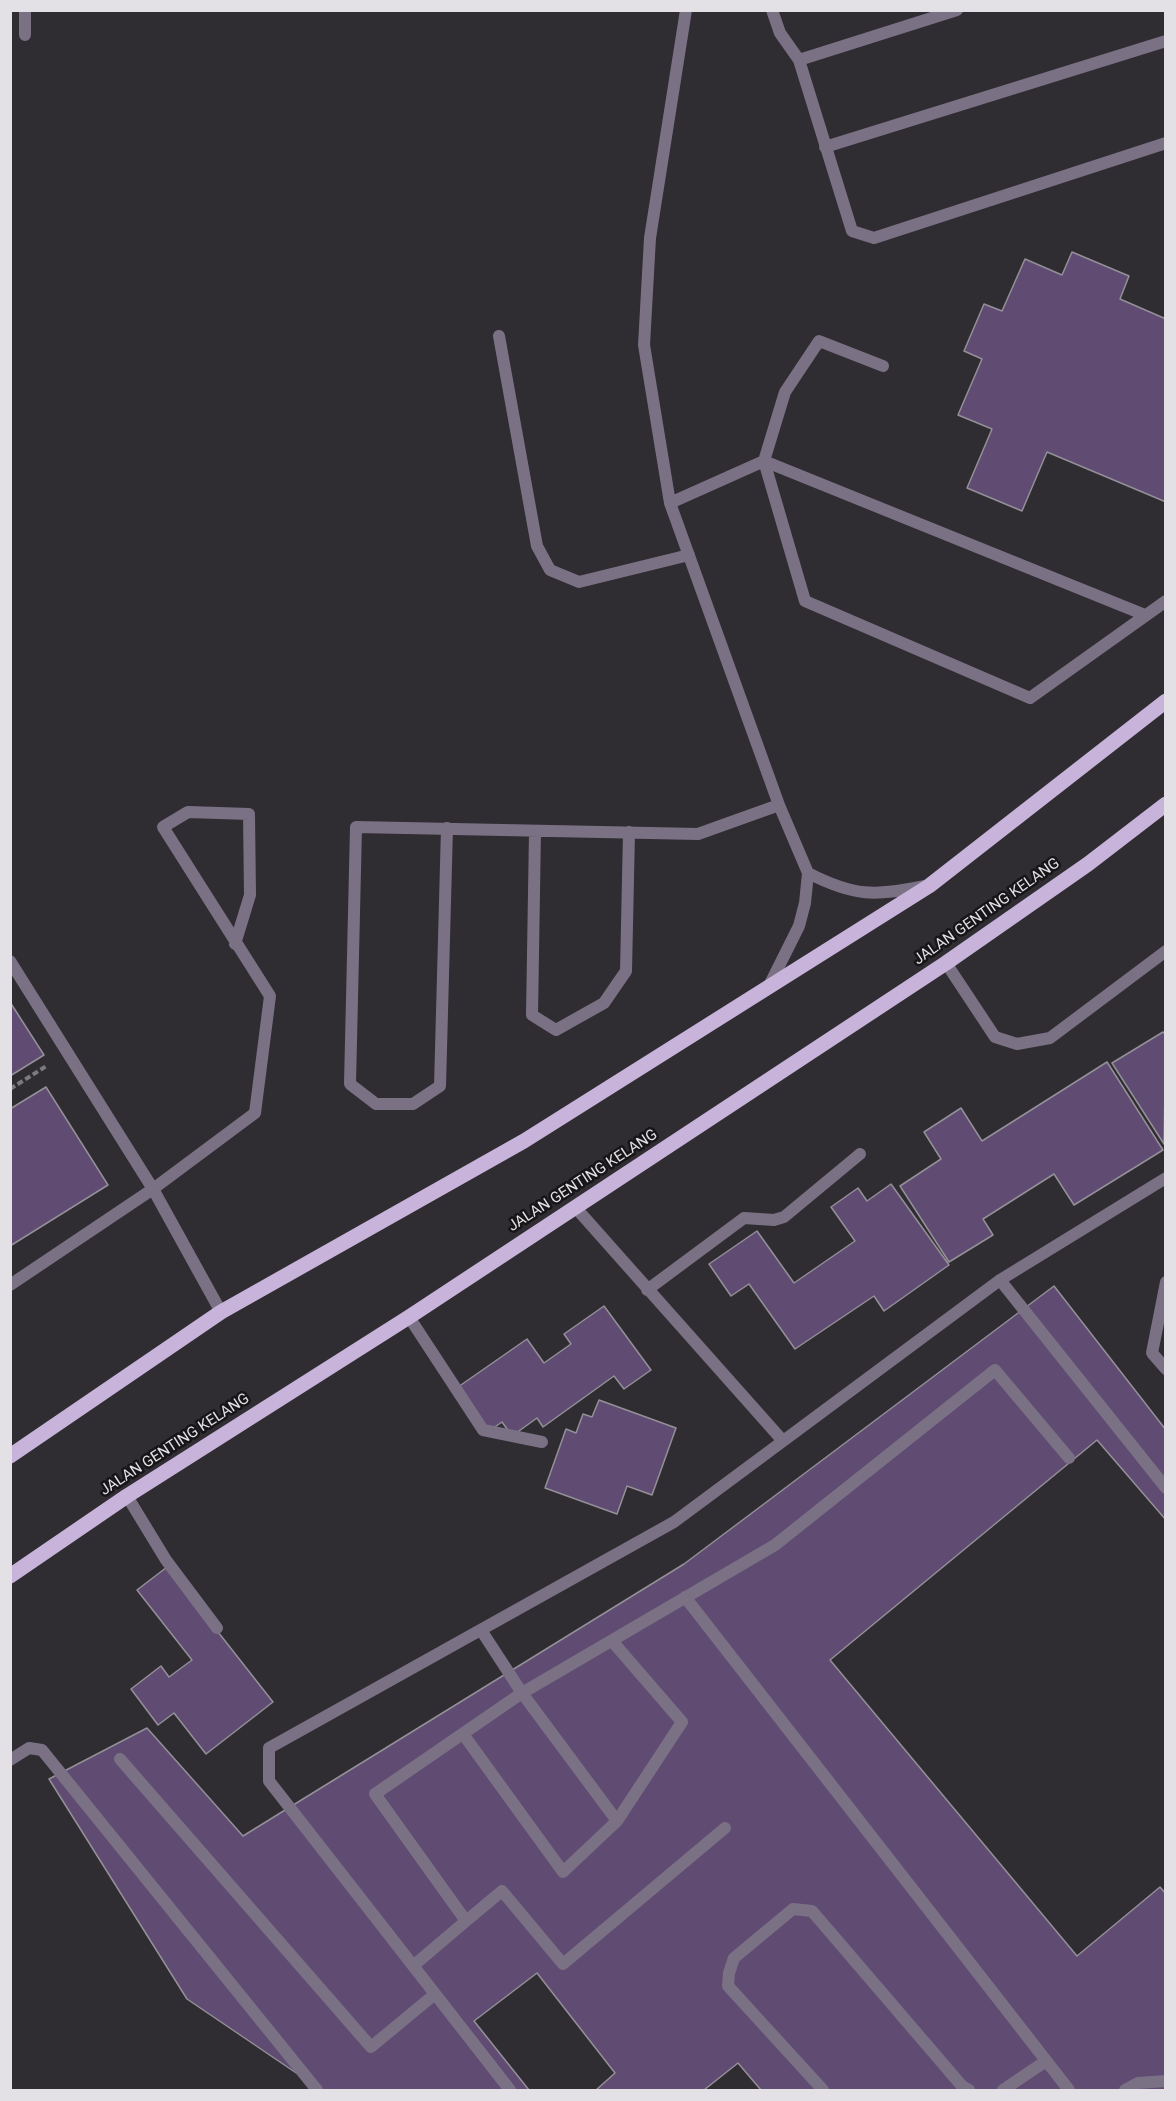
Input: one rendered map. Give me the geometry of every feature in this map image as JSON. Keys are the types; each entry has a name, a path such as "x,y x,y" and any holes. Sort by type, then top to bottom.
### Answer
{"main road":[{"path":"10,1456 221,1312 524,1141 766,991 929,886 1166,701"},
{"name":"JALAN GENTING KELANG","path":"10,1576 127,1496 409,1317 946,963 1088,864 1166,804"}],"lane":[{"path":"25,10 25,35"},
{"path":"686,10 650,238 644,345 670,503 779,805 808,873 805,903 799,926 766,991"},
{"path":"772,10 780,33 800,60 852,231 874,238 1166,143"},
{"path":"800,60 957,10"},
{"path":"825,147 1166,41"},
{"path":"499,336 537,546 550,570 579,582 689,555"},
{"path":"883,366 819,341 785,392 764,461 805,601 1030,698 1166,601"},
{"path":"670,503 764,461 1145,615"},
{"path":"447,828 440,1086 413,1104 376,1104 350,1084 356,827 447,828 698,834 779,805"},
{"path":"10,1285 153,1189 255,1113 270,996 235,944 163,827 188,812 249,814 250,896 235,944"},
{"path":"536,831 532,1015 556,1030 604,1003 626,971 629,832"},
{"path":"808,873 838,888 858,893 890,893 929,886"},
{"path":"946,963 995,1037 1017,1044 1050,1038 1166,951"},
{"path":"10,961 153,1189 221,1312"},
{"path":"647,1290 744,1218 774,1220 784,1217 860,1154"},
{"path":"510,2091 269,1781 269,1748 674,1522 1000,1280 1166,1178"},
{"path":"576,1208 783,1441"},
{"path":"1000,1280 1166,1488"},
{"path":"1166,1282 1152,1353 1166,1369"},
{"path":"409,1317 483,1430 542,1442"},
{"path":"466,1921 375,1794 522,1693 775,1545 995,1370 1069,1458"},
{"path":"127,1496 166,1560 217,1628"},
{"path":"686,1597 1069,2091"},
{"path":"481,1630 522,1693 617,1821"},
{"path":"463,1734 563,1872 617,1821 682,1722 612,1641"},
{"path":"13,1753 28,1748 42,1750 317,2091"},
{"path":"120,1759 371,2047 435,1994"},
{"path":"413,1966 502,1891 563,1964 725,1828"},
{"path":"824,2091 728,1986 734,1958 793,1909 812,1911 962,2086 969,2091"},
{"path":"1003,2091 1046,2061"},
{"path":"1125,2091 1138,2083 1166,2081"}],"path":[{"path":"10,1089 68,1052"}],"building":[{"path":"1072,252 1129,276 1120,299 1166,319 1166,502 1047,452 1022,511 967,488 992,429 958,415 982,359 964,351 984,304 1002,311 1025,259 1062,275"},
{"path":"10,1002 44,1055 10,1076"},
{"path":"1163,1032 1166,1035 1164,1144 1112,1063"},
{"path":"1107,1062 1163,1150 1074,1205 1054,1174 983,1219 993,1235 949,1262 900,1186 941,1159 924,1132 961,1108 982,1141"},
{"path":"46,1087 108,1185 10,1246 10,1109"},
{"path":"891,1184 949,1265 884,1311 874,1296 795,1349 749,1284 731,1296 709,1264 757,1231 794,1283 855,1241 831,1207 858,1188 867,1201"},
{"path":"1054,1286 1166,1430 1166,2090 316,2090 308,2081 187,1999 49,1779 147,1728 243,1836 684,1564"},
{"path":"604,1306 651,1370 624,1389 614,1376 543,1427 537,1418 512,1436 502,1422 489,1431 458,1387 527,1339 544,1363 571,1344 564,1334"},
{"path":"599,1400 676,1428 652,1495 627,1486 617,1514 545,1488 566,1429 576,1433 583,1414 592,1417"},
{"path":"1097,1440 1166,1520 1166,1894 1160,1887 1077,1956 830,1660"},
{"path":"167,1567 273,1702 206,1754 174,1713 158,1725 131,1689 161,1666 169,1677 192,1660 137,1590"},
{"path":"537,1973 615,2073 596,2090 529,2090 474,2021"},
{"path":"738,2063 761,2090 704,2090"}]}
